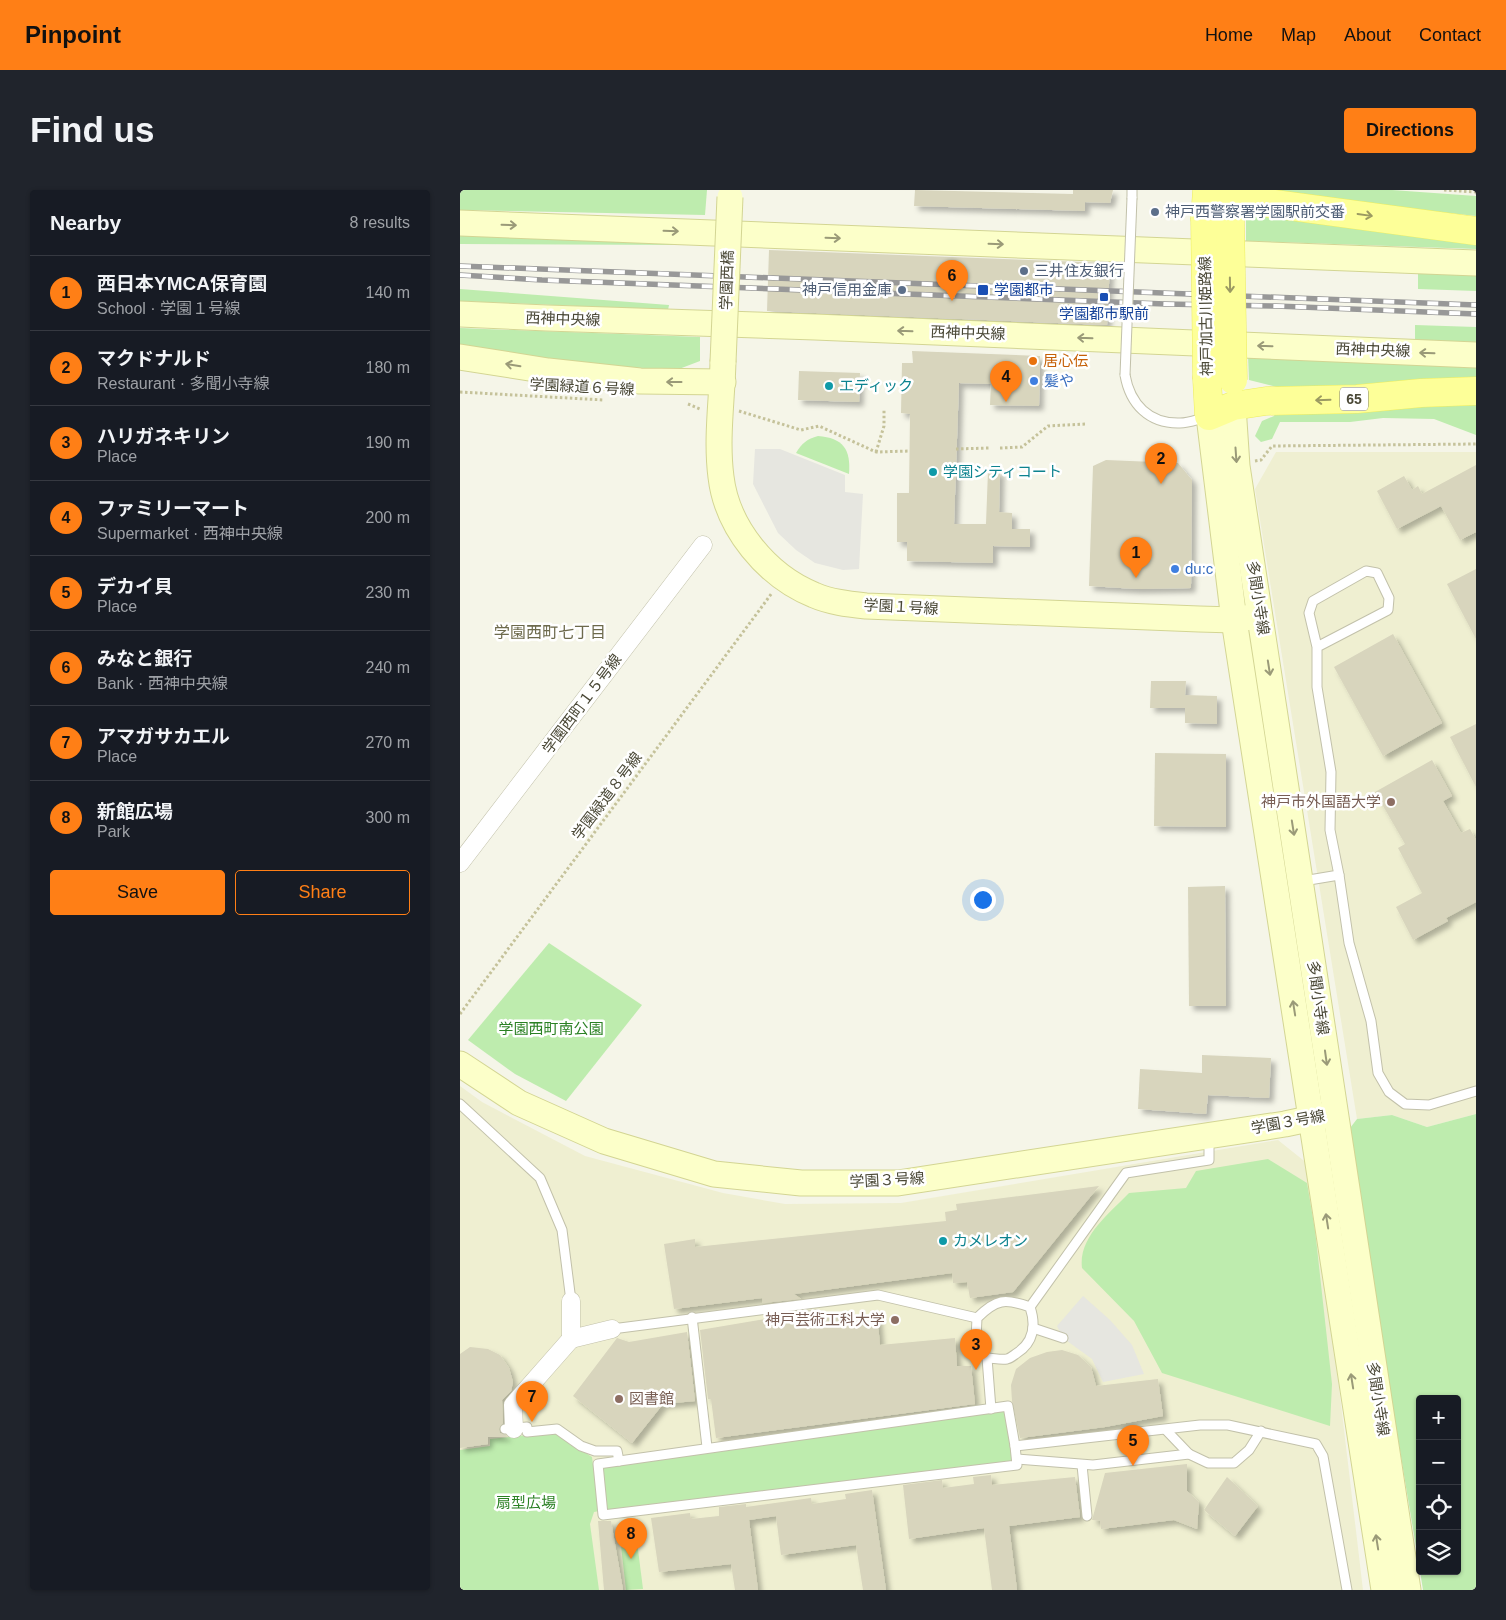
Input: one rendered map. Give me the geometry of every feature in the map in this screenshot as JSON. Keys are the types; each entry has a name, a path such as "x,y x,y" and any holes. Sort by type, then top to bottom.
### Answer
{"main road":[{"name":"神戸加古川姫路線","path":"1220,395 1220,203 1476,231"},
{"name":"65","path":"1220,395 1266,401 1476,391"}],"street":[{"name":"学園西橋","path":"723,372 730,194"},
{"path":"460,223 1476,263"},
{"name":"西神中央線","path":"460,314 825,327 1476,355"},
{"path":"460,357 640,382 723,372"},
{"name":"学園１号線","path":"723,372 721,479 730,510 741,532 760,558 783,578 815,596 840,603 866,606 1234,620 1260,616"},
{"name":"多聞小寺線","path":"1220,395 1237,466 1301,882 1323,1116 1384,1590"},
{"name":"多聞小寺線","path":"1220,395 1234,620 1408,1590"},
{"name":"学園西町１５号線","path":"460,863 703,545"},
{"name":"学園３号線","path":"460,1064 520,1103 604,1141 714,1174 801,1183 898,1183 1209,1136 1323,1116"},
{"path":"572,1301 572,1339"},
{"path":"510,1429 513,1405 572,1339 612,1329"}],"lane":[{"path":"1132,194 1125,375 1132,398 1144,413 1155,419 1181,423 1220,395"},
{"path":"1317,647 1388,610 1389,598 1377,573 1366,571 1313,601 1309,613 1317,647 1317,687 1331,772 1330,830 1349,944 1371,1021 1378,1072 1389,1092 1405,1104 1429,1105 1476,1090"},
{"path":"1301,882 1339,876"},
{"path":"460,1104 540,1178 562,1230 572,1301"},
{"path":"1030,1307 1126,1173 1209,1160 1209,1136"},
{"path":"612,1329 692,1317 878,1295 977,1318"},
{"path":"991,1409 986,1358 976,1339 977,1318 990,1305 998,1303 1012,1301 1030,1307"},
{"path":"986,1358 1008,1358 1025,1348 1031,1339 1033,1328 1033,1317 1030,1307"},
{"path":"692,1317 707,1447"},
{"path":"1033,1328 1063,1338"},
{"path":"1008,1406 1017,1466 603,1515 598,1464 707,1447 1008,1406"},
{"path":"1015,1446 1200,1425 1228,1426 1260,1431 1316,1444 1323,1456 1346,1590"},
{"path":"510,1429 527,1427 527,1432 557,1429 580,1446 595,1452 617,1451 619,1461"},
{"path":"1166,1430 1189,1454 1208,1463 1234,1463 1249,1450 1260,1431"},
{"path":"1017,1459 1093,1465 1189,1454"},
{"path":"1082,1465 1087,1516"}],"path":[{"path":"1444,190 1476,192"},
{"name":"学園緑道６号線","path":"460,392 605,400"},
{"path":"679,403 689,404 702,410"},
{"path":"876,452 884,426 884,409"},
{"path":"740,411 801,430 819,426 876,452 910,451"},
{"path":"1000,448 1022,447 1048,426 1085,424"},
{"path":"1253,461 1260,460 1272,446 1476,444"},
{"path":"956,449 989,448"},
{"name":"学園緑道８号線","path":"460,1014 773,592"}],"shaded area":[{"path":"755,449 780,449 845,475 845,492 863,494 859,569 843,570 815,563 796,550 778,533 753,484"},
{"name":"神戸市外国語大学","path":"1276,452 1476,452 1476,1114 1427,1127 1392,1115 1357,1119 1255,489"},
{"name":"神戸芸術工科大学","path":"460,1086 482,1102 585,1156 723,1193 785,1204 901,1203 1278,1140 1313,1168 1363,1590 460,1590"},
{"path":"1083,1296 1110,1320 1132,1345 1144,1374 1103,1382 1092,1359 1063,1338 1057,1326"}],"green space":[{"path":"460,190 707,190 705,215 460,210"},
{"path":"1266,190 1392,190 1476,196 1476,216 1266,193"},
{"path":"1262,209 1476,237 1476,249 1246,241 1246,219 1262,216"},
{"path":"460,234 683,241 683,245 460,244"},
{"path":"1418,271 1476,273 1476,291 1418,289"},
{"path":"460,289 669,305 668,310 460,301"},
{"path":"1415,325 1476,327 1476,342 1415,340"},
{"path":"460,328 700,337 700,361 679,369 611,367 460,348"},
{"path":"1248,355 1476,368 1476,382 1281,388 1249,380"},
{"path":"1476,399 1476,435 1434,419 1383,418 1350,422 1280,422 1272,439 1261,442 1255,436 1262,421 1274,416 1277,409"},
{"path":"818,436 834,439 844,446 849,458 849,474 796,453 805,442"},
{"name":"学園西町南公園","path":"549,943 642,1005 566,1101 515,1074 468,1040"},
{"path":"1476,1114 1476,1590 1423,1590 1421,1575 1461,1575 1461,1395 1416,1395 1416,1548 1347,1132 1357,1119 1392,1115 1427,1127"},
{"path":"1268,1159 1307,1183 1315,1230 1332,1384 1330,1426 1162,1373 1134,1321 1082,1268 1082,1257 1090,1236 1105,1217 1129,1193 1186,1188 1196,1171"},
{"path":"1008,1406 1017,1465 603,1515 598,1464"},
{"name":"扇型広場","path":"557,1432 592,1457 599,1511 594,1512 590,1524 599,1590 460,1590 460,1450 490,1446 490,1439"},
{"path":"635,1526 643,1589 626,1590 619,1528"}],"building":[{"path":"915,190 1073,194 1073,190 1113,190 1110,203 1085,202 1085,211 914,206"},
{"path":"769,250 1110,263 1107,325 767,311"},
{"name":"学園シティコート","path":"912,351 1040,356 1039,406 990,405 991,384 959,383 954,524 986,524 988,471 1000,471 999,512 1012,513 1012,529 1030,529 1030,547 993,546 993,563 907,561 907,542 897,542 897,493 909,493 910,414 901,413 902,363 913,363"},
{"name":"エディック","path":"799,371 860,373 859,402 798,400"},
{"path":"1106,460 1178,463 1192,480 1191,588 1137,589 1089,586 1093,466"},
{"path":"1476,465 1476,532 1460,540 1441,506 1397,529 1377,491 1404,476 1412,490 1418,486 1422,494"},
{"path":"1476,569 1476,639 1447,584"},
{"path":"1393,634 1442,723 1383,756 1334,667"},
{"path":"1151,681 1186,681 1185,695 1217,696 1217,724 1185,723 1185,708 1150,708"},
{"path":"1476,724 1476,787 1450,737"},
{"path":"1155,753 1226,754 1226,827 1154,826"},
{"path":"1432,760 1452,796 1443,801 1461,833 1470,829 1476,840 1476,902 1446,918 1448,921 1413,940 1396,907 1422,893 1398,848 1405,844 1375,792"},
{"path":"1225,886 1226,1006 1189,1006 1188,887"},
{"path":"1202,1055 1271,1058 1269,1098 1208,1095 1206,1114 1138,1109 1140,1069 1202,1073"},
{"path":"1099,1186 1013,1292 970,1298 967,1282 953,1283 952,1273 794,1294 801,1299 763,1303 762,1298 674,1309 664,1244 695,1239 695,1247 946,1221 945,1212 957,1210 956,1204"},
{"path":"817,1309 830,1318 877,1314 880,1345 955,1338 957,1366 971,1366 975,1404 716,1438 711,1399 708,1399 700,1330 765,1319 765,1316"},
{"path":"687,1332 695,1401 663,1404 632,1443 573,1396 617,1338 629,1342"},
{"path":"470,1347 488,1349 500,1355 509,1368 513,1382 511,1391 502,1400 503,1423 499,1429 500,1433 506,1435 506,1437 488,1437 488,1444 460,1448 460,1354"},
{"path":"1062,1350 1078,1355 1091,1367 1096,1386 1158,1379 1163,1416 1105,1427 1020,1438 1012,1401 1011,1385 1016,1369 1030,1358 1047,1352"},
{"path":"1187,1464 1187,1491 1199,1502 1197,1529 1174,1520 1101,1529 1100,1521 1092,1520 1105,1473"},
{"path":"991,1475 992,1485 1075,1477 1080,1517 1009,1526 1017,1590 992,1590 984,1528 909,1539 903,1485 942,1480 943,1488 974,1484 973,1477"},
{"path":"1227,1477 1258,1506 1235,1536 1204,1510"},
{"path":"872,1490 886,1590 863,1590 856,1545 781,1555 776,1516 749,1520 758,1590 735,1590 731,1564 659,1572 651,1518 690,1513 691,1519 719,1516 719,1507 746,1504 746,1507 811,1498 812,1504 846,1499 845,1494"},
{"path":"598,1521 611,1521 623,1590 604,1590"}],"railway":[{"path":"460,266 1476,305"},
{"path":"460,275 542,280 1165,304 1276,306 1476,314"}],"place":[{"name":"神戸西警察署学園駅前交番","path":"1155,212"},
{"name":"三井住友銀行","path":"1024,271"},
{"name":"神戸信用金庫","path":"902,290"},
{"name":"学園都市","path":"983,290"},
{"name":"学園都市駅前","path":"1104,297"},
{"name":"みなと銀行","path":"952,301"},
{"name":"居心伝","path":"1033,361"},
{"name":"髪や","path":"1034,381"},
{"name":"エディック","path":"829,386"},
{"name":"ファミリーマート","path":"1006,402"},
{"name":"学園シティコート","path":"933,472"},
{"name":"マクドナルド","path":"1161,484"},
{"name":"du:c","path":"1175,569"},
{"name":"西日本YMCA保育園","path":"1136,578"},
{"name":"神戸市外国語大学","path":"1391,802"},
{"name":"カメレオン","path":"943,1241"},
{"name":"神戸芸術工科大学","path":"895,1320"},
{"name":"ハリガネキリン","path":"976,1370"},
{"name":"図書館","path":"619,1399"},
{"name":"アマガサカエル","path":"532,1422"},
{"name":"デカイ貝","path":"1133,1466"},
{"name":"新館広場","path":"631,1559"}],"district":[{"name":"学園西町七丁目","path":"550,632"}]}
